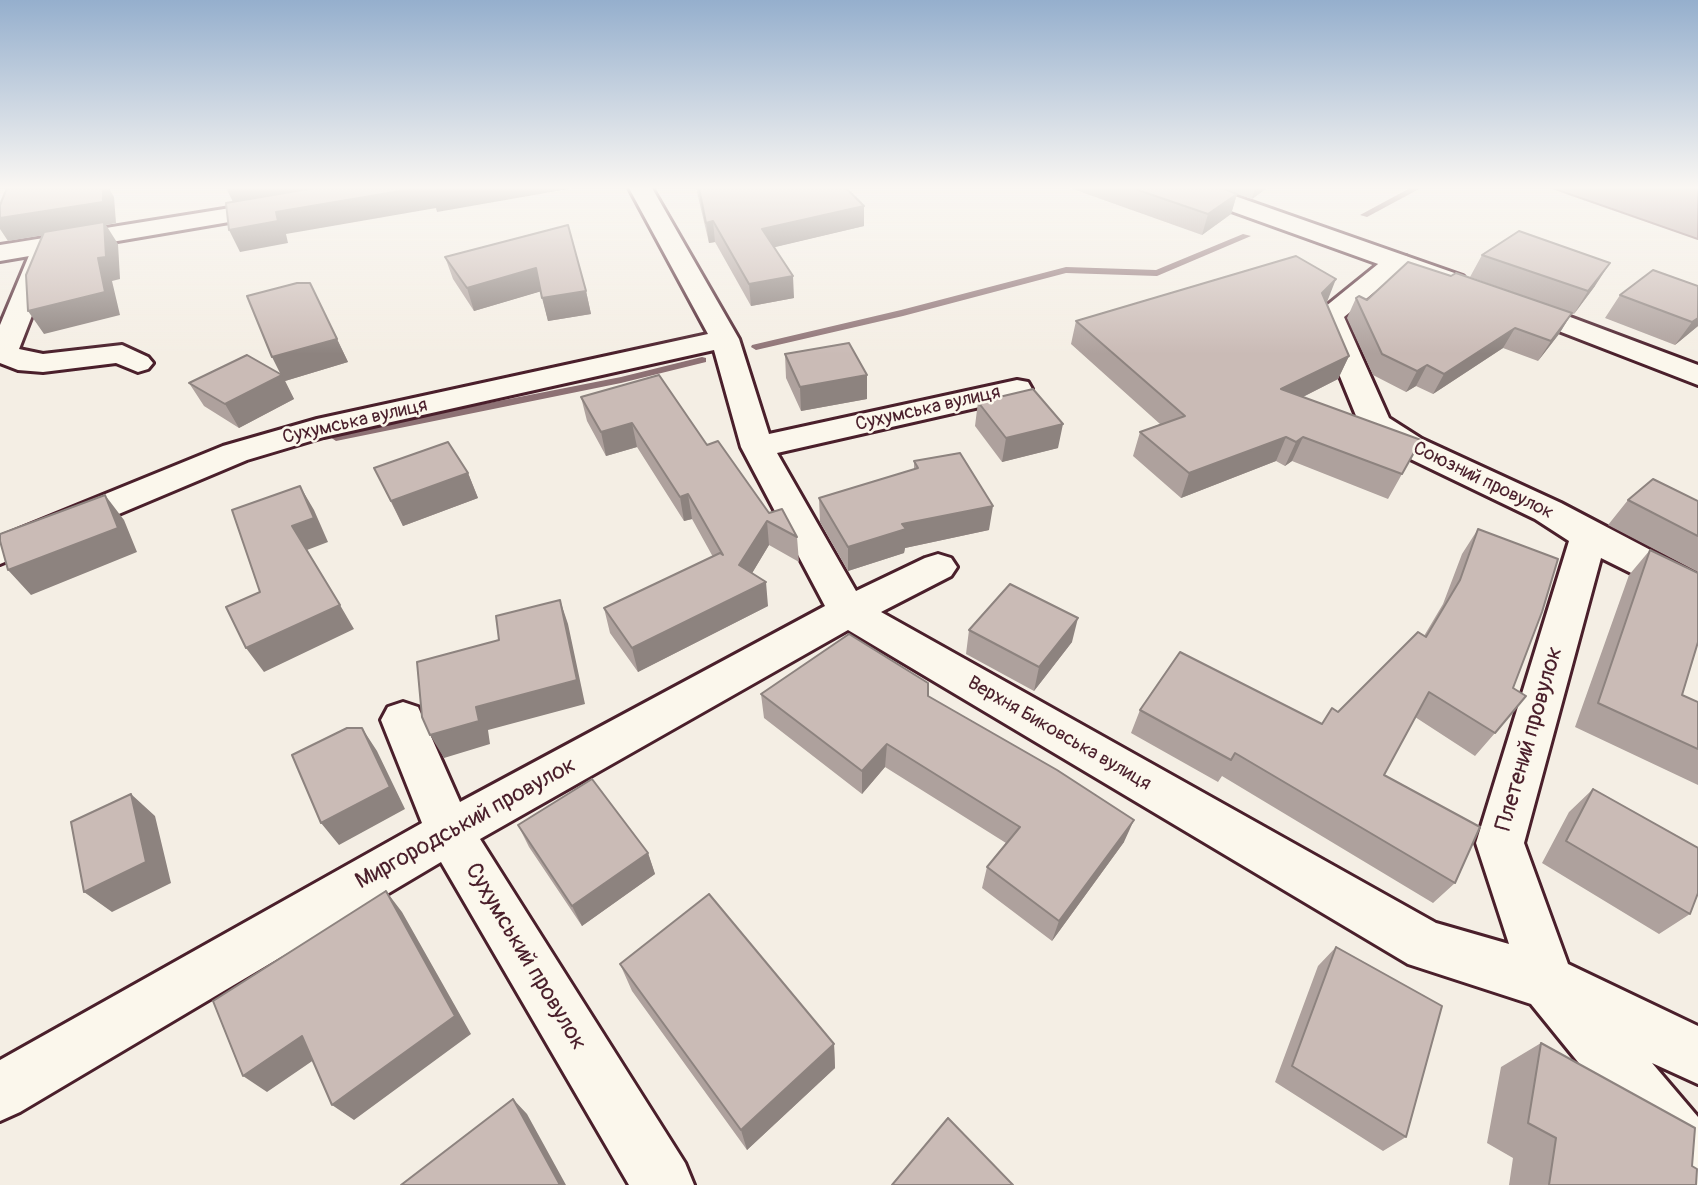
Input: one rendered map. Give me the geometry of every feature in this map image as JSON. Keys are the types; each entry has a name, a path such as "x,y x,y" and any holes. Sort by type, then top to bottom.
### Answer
{"street":[{"path":"0,253 62,243"},
{"path":"671,243 725,339 757,447 848,612"},
{"path":"1347,243 1698,376"},
{"path":"46,246 3,352 18,360 43,363 122,354 138,363"},
{"name":"Союзний провулок","path":"1397,261 1329,315 1375,423 1410,446 1548,511 1589,536 1698,592"},
{"name":"Сухумська вулиця","path":"0,551 234,453 317,429 725,339"},
{"name":"Сухумська вулиця","path":"757,447 1017,389"},
{"name":"Плетений провулок","path":"1589,536 1500,843 1548,982 1677,1138 1674,1185"},
{"name":"Миргородський провулок","path":"0,1092 449,832 848,612 938,567"},
{"name":"Верхня Биковська вулиця","path":"848,612 1426,946 1548,982 1698,1056"},
{"name":"Сухумський провулок","path":"403,720 449,832 663,1185"}],"building":[{"path":"39,243 105,243 106,257 98,258 105,292 28,311 26,275"},
{"path":"498,243 573,243 586,291 542,298 536,268 467,288 445,257"},
{"path":"726,243 771,243 793,276 749,284"},
{"path":"1500,243 1554,243 1610,263 1588,291 1482,255"},
{"path":"1296,256 1336,279 1322,293 1349,356 1281,389 1421,440 1402,474 1303,437 1296,442 1286,437 1189,473 1140,432 1185,416 1076,321"},
{"path":"1408,262 1451,276 1456,273 1572,313 1551,341 1515,328 1444,374 1427,365 1417,371 1382,354 1356,298 1359,296 1367,300"},
{"path":"1653,270 1698,286 1698,318 1692,322 1620,295"},
{"path":"297,283 310,283 337,339 272,357 247,296"},
{"path":"849,343 867,375 800,387 785,354"},
{"path":"247,355 282,375 225,404 189,383"},
{"path":"659,375 707,445 718,441 769,513 782,509 797,537 767,521 739,565 766,582 632,648 604,608 720,553 723,555 688,494 680,497 632,423 601,432 581,397"},
{"path":"1033,389 1063,424 1006,438 978,402"},
{"path":"448,442 468,473 391,501 374,468"},
{"path":"960,453 993,506 902,524 906,529 848,547 819,498 918,468 914,461"},
{"path":"1653,479 1698,501 1698,536 1628,500"},
{"path":"300,486 314,518 292,526 340,605 246,648 226,607 260,592 232,510"},
{"path":"105,495 118,528 8,570 0,534"},
{"path":"1478,529 1558,559 1542,612 1513,688 1526,696 1495,733 1429,692 1384,775 1480,827 1455,883 1235,753 1231,760 1140,710 1180,652 1322,724 1332,708 1338,712 1418,632 1426,637 1460,580"},
{"path":"1650,550 1698,573 1698,642 1682,695 1698,702 1698,749 1598,703"},
{"path":"1010,584 1078,618 1039,667 969,630"},
{"path":"560,600 577,680 476,707 479,721 430,735 422,717 417,662 499,640 496,616"},
{"path":"849,634 928,683 928,696 1057,770 1134,820 1059,921 987,867 1020,827 887,744 862,771 761,694"},
{"path":"347,728 362,728 390,787 321,823 292,755"},
{"path":"592,779 648,853 572,906 518,825"},
{"path":"1593,789 1698,848 1698,893 1690,914 1566,841"},
{"path":"131,794 146,862 84,892 71,822"},
{"path":"386,891 455,1016 332,1105 302,1036 243,1076 213,1001"},
{"path":"709,894 834,1044 741,1130 620,964"},
{"path":"1336,947 1442,1006 1406,1137 1292,1066"},
{"path":"1541,1043 1695,1128 1692,1166 1697,1169 1696,1185 1549,1185 1556,1138 1528,1123"},
{"path":"513,1099 560,1185 401,1185"},
{"path":"948,1118 1013,1185 892,1185"}],"waterway":[{"path":"756,347 903,313 1066,270 1157,273 1228,243"},
{"path":"336,437 621,380 702,360"}]}
